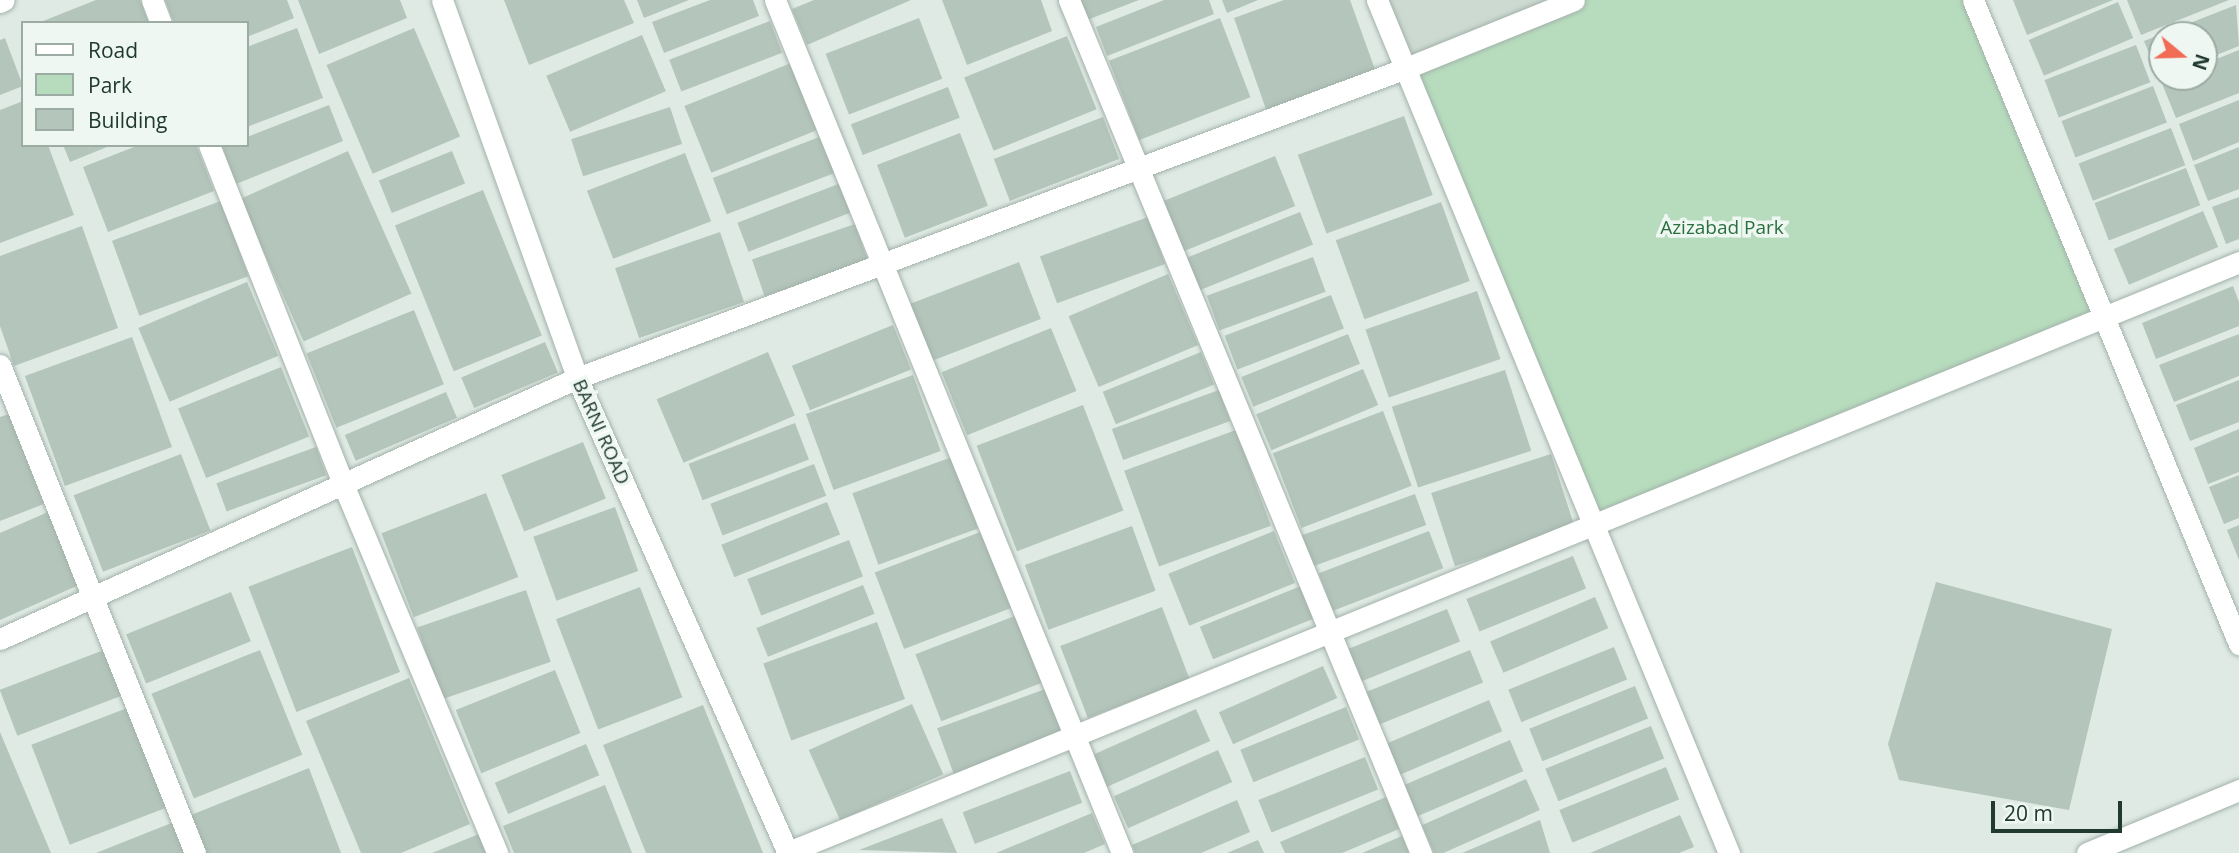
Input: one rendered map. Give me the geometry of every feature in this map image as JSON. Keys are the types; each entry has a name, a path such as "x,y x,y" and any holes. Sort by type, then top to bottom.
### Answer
{"street":[{"path":"152,0 160,21"},
{"name":"BARNI ROAD","path":"442,0 577,378 787,853"},
{"path":"775,0 885,263 1122,853"},
{"path":"1069,0 1421,853"},
{"path":"1377,0 1729,853"},
{"path":"0,639 577,378 1406,68 1574,0"},
{"path":"1973,0 2239,644"},
{"path":"210,147 343,484 497,853"},
{"path":"787,853 2105,320 2239,262"},
{"path":"0,365 195,853"},
{"path":"2087,853 2239,790"}],"shaded area":[{"path":"1377,0 1574,0 1406,68"}],"green space":[{"name":"Azizabad Park","path":"1574,0 1973,0 2105,320 1595,527 1406,68"}],"building":[{"path":"96,0 140,0 148,21 43,21"},
{"path":"165,0 287,0 294,18 248,37 248,21 173,21"},
{"path":"298,0 400,0 407,18 319,54"},
{"path":"504,0 624,0 634,23 529,65"},
{"path":"637,0 689,0 644,18"},
{"path":"710,0 753,0 759,16 664,53 652,22"},
{"path":"814,0 911,0 807,45 792,9"},
{"path":"942,0 1041,0 1052,31 967,65"},
{"path":"1080,0 1139,0 1087,20"},
{"path":"1164,0 1209,0 1214,14 1107,56 1096,27"},
{"path":"1222,0 1258,0 1227,13"},
{"path":"1284,0 1350,0 1377,75 1268,115 1234,18"},
{"path":"2013,0 2113,0 2027,35"},
{"path":"2127,0 2229,0 2176,21 2148,21 2148,32 2141,35"},
{"path":"2118,2 2133,38 2044,76 2029,40"},
{"path":"2236,5 2239,46 2218,54 2218,21 2195,21"},
{"path":"919,18 942,79 849,115 826,54"},
{"path":"1220,18 1250,97 1139,140 1109,61"},
{"path":"770,21 782,53 681,91 669,60"},
{"path":"297,28 323,98 248,127 248,47"},
{"path":"414,28 460,137 373,174 327,65"},
{"path":"642,35 666,91 570,132 546,76"},
{"path":"1067,36 1097,109 994,151 964,78"},
{"path":"5,38 21,87 0,95 0,40"},
{"path":"2136,45 2148,83 2059,117 2045,80"},
{"path":"2239,50 2239,93 2176,118 2165,91 2218,91 2218,58"},
{"path":"791,63 818,130 711,173 684,106"},
{"path":"948,87 960,118 863,155 851,124"},
{"path":"2148,88 2148,91 2155,91 2167,122 2075,158 2062,121"},
{"path":"2239,100 2239,142 2193,161 2179,124"},
{"path":"21,102 21,147 49,147 74,215 0,243 0,110"},
{"path":"329,105 343,141 236,184 222,147 248,147 248,137"},
{"path":"670,107 682,144 583,176 571,139"},
{"path":"1404,116 1433,195 1327,234 1298,155"},
{"path":"1103,117 1119,159 1010,201 994,159"},
{"path":"2171,128 2185,165 2093,201 2079,163"},
{"path":"960,133 988,206 905,238 877,165"},
{"path":"822,136 836,172 727,214 713,178"},
{"path":"64,147 107,147 70,162"},
{"path":"134,147 197,147 214,191 108,232 83,167"},
{"path":"2239,147 2239,189 2208,201 2194,165"},
{"path":"348,151 411,294 304,342 240,199"},
{"path":"452,151 465,183 392,213 379,181"},
{"path":"685,153 711,221 613,259 587,191"},
{"path":"1275,156 1295,206 1183,251 1163,201"},
{"path":"2186,168 2200,205 2109,240 2095,203"},
{"path":"841,183 852,212 748,252 737,223"},
{"path":"483,190 542,336 454,371 395,226"},
{"path":"2239,197 2239,239 2226,244 2212,207"},
{"path":"221,201 248,276 139,316 112,241"},
{"path":"1441,202 1470,281 1364,319 1336,240"},
{"path":"2203,211 2218,247 2129,285 2114,249"},
{"path":"1300,212 1313,244 1197,291 1184,259"},
{"path":"1148,217 1165,264 1057,303 1040,256"},
{"path":"855,224 868,261 765,296 752,259"},
{"path":"82,226 118,328 14,366 0,326 0,256"},
{"path":"720,232 744,302 639,338 615,268"},
{"path":"1313,257 1326,292 1219,330 1207,296"},
{"path":"1019,262 1041,319 932,361 910,304"},
{"path":"1168,274 1198,345 1099,387 1069,316"},
{"path":"247,282 278,356 170,402 138,328"},
{"path":"2233,286 2239,302 2239,326 2156,359 2142,323"},
{"path":"1477,291 1500,359 1389,397 1365,329"},
{"path":"1331,295 1344,329 1237,369 1225,336"},
{"path":"414,310 444,384 336,428 306,353"},
{"path":"893,325 911,370 810,410 792,366"},
{"path":"1051,328 1076,391 967,435 942,372"},
{"path":"1348,334 1360,364 1253,407 1241,377"},
{"path":"2239,334 2239,376 2174,402 2159,365"},
{"path":"132,337 172,447 65,486 25,376"},
{"path":"545,342 558,372 474,408 461,378"},
{"path":"768,352 795,416 684,463 657,399"},
{"path":"1201,352 1214,384 1116,424 1103,392"},
{"path":"281,367 309,437 206,478 178,409"},
{"path":"1363,369 1378,405 1271,450 1256,414"},
{"path":"1505,370 1531,451 1418,488 1392,407"},
{"path":"913,375 941,451 834,490 806,414"},
{"path":"2239,380 2239,422 2190,441 2176,405"},
{"path":"1219,390 1230,421 1123,460 1112,429"},
{"path":"446,392 457,418 356,461 345,435"},
{"path":"1083,405 1123,510 1017,551 977,446"},
{"path":"1383,411 1412,486 1302,528 1273,453"},
{"path":"9,414 44,504 0,521 0,417"},
{"path":"795,423 809,459 703,500 689,464"},
{"path":"2239,429 2239,472 2208,484 2194,448"},
{"path":"1236,430 1271,526 1159,567 1124,471"},
{"path":"583,442 606,499 524,532 501,475"},
{"path":"316,447 326,475 227,511 216,483"},
{"path":"181,454 210,531 103,572 74,495"},
{"path":"1551,454 1575,527 1455,566 1431,493"},
{"path":"952,457 978,528 878,565 852,493"},
{"path":"814,464 826,496 723,536 710,504"},
{"path":"2239,475 2239,518 2224,524 2209,487"},
{"path":"486,493 518,577 414,617 381,533"},
{"path":"1415,494 1426,525 1313,566 1301,535"},
{"path":"827,502 840,534 734,577 721,545"},
{"path":"615,507 638,571 557,601 533,537"},
{"path":"48,512 79,585 0,620 0,533"},
{"path":"2239,525 2239,560 2227,530"},
{"path":"1132,526 1156,591 1048,630 1025,565"},
{"path":"983,531 1012,608 904,649 875,573"},
{"path":"1274,531 1295,583 1189,626 1168,574"},
{"path":"1429,531 1443,568 1333,611 1319,573"},
{"path":"849,540 863,576 761,615 747,579"},
{"path":"352,547 400,672 296,712 248,587"},
{"path":"1573,556 1586,588 1479,632 1466,599"},
{"path":"1936,582 2112,629 2069,810 1899,780 1888,744"},
{"path":"863,585 875,614 768,657 756,628"},
{"path":"1301,586 1314,618 1213,659 1200,627"},
{"path":"640,587 682,697 598,729 556,619"},
{"path":"526,590 551,662 442,699 417,627"},
{"path":"231,592 251,641 146,683 126,634"},
{"path":"1595,597 1608,628 1503,673 1490,642"},
{"path":"1162,607 1190,679 1088,718 1060,646"},
{"path":"1447,609 1460,641 1354,684 1341,652"},
{"path":"1020,614 1046,681 941,721 915,654"},
{"path":"877,622 905,699 791,740 763,663"},
{"path":"1614,647 1627,679 1521,722 1508,690"},
{"path":"109,648 127,694 17,736 0,690"},
{"path":"260,650 302,755 194,799 152,694"},
{"path":"1470,650 1483,682 1377,725 1364,693"},
{"path":"1323,666 1337,698 1233,744 1219,712"},
{"path":"555,670 580,733 481,773 456,710"},
{"path":"409,678 470,824 401,853 361,853 306,721"},
{"path":"1635,686 1648,718 1542,761 1529,729"},
{"path":"1048,688 1065,736 955,776 937,728"},
{"path":"1489,700 1502,731 1396,776 1383,745"},
{"path":"912,704 943,774 840,820 809,750"},
{"path":"135,705 173,805 70,845 31,745"},
{"path":"703,705 763,853 646,853 603,745"},
{"path":"1346,707 1359,739 1253,782 1240,750"},
{"path":"1196,709 1210,741 1106,787 1092,755"},
{"path":"1651,726 1664,758 1558,801 1545,769"},
{"path":"0,732 51,853 0,853"},
{"path":"1510,740 1523,771 1417,816 1404,785"},
{"path":"586,744 599,775 508,814 495,783"},
{"path":"1218,750 1232,782 1128,828 1114,796"},
{"path":"1365,757 1378,789 1271,833 1258,800"},
{"path":"1666,767 1679,799 1572,843 1559,810"},
{"path":"309,768 341,853 205,853 191,815"},
{"path":"1070,771 1082,803 975,844 963,812"},
{"path":"1526,779 1540,810 1443,853 1434,853 1422,825"},
{"path":"605,785 632,853 514,853 503,826"},
{"path":"1386,797 1399,829 1342,853 1285,853 1280,842"},
{"path":"1237,800 1250,832 1201,853 1135,853 1132,845"},
{"path":"1092,813 1105,844 1084,853 996,853"},
{"path":"1680,815 1694,847 1679,853 1590,853"},
{"path":"942,818 957,853 859,850"},
{"path":"179,820 192,853 96,853"},
{"path":"1540,820 1550,853 1462,853"},
{"path":"479,834 486,853 432,853"},
{"path":"1402,836 1409,853 1362,853"},
{"path":"1258,840 1264,853 1227,853"}]}
